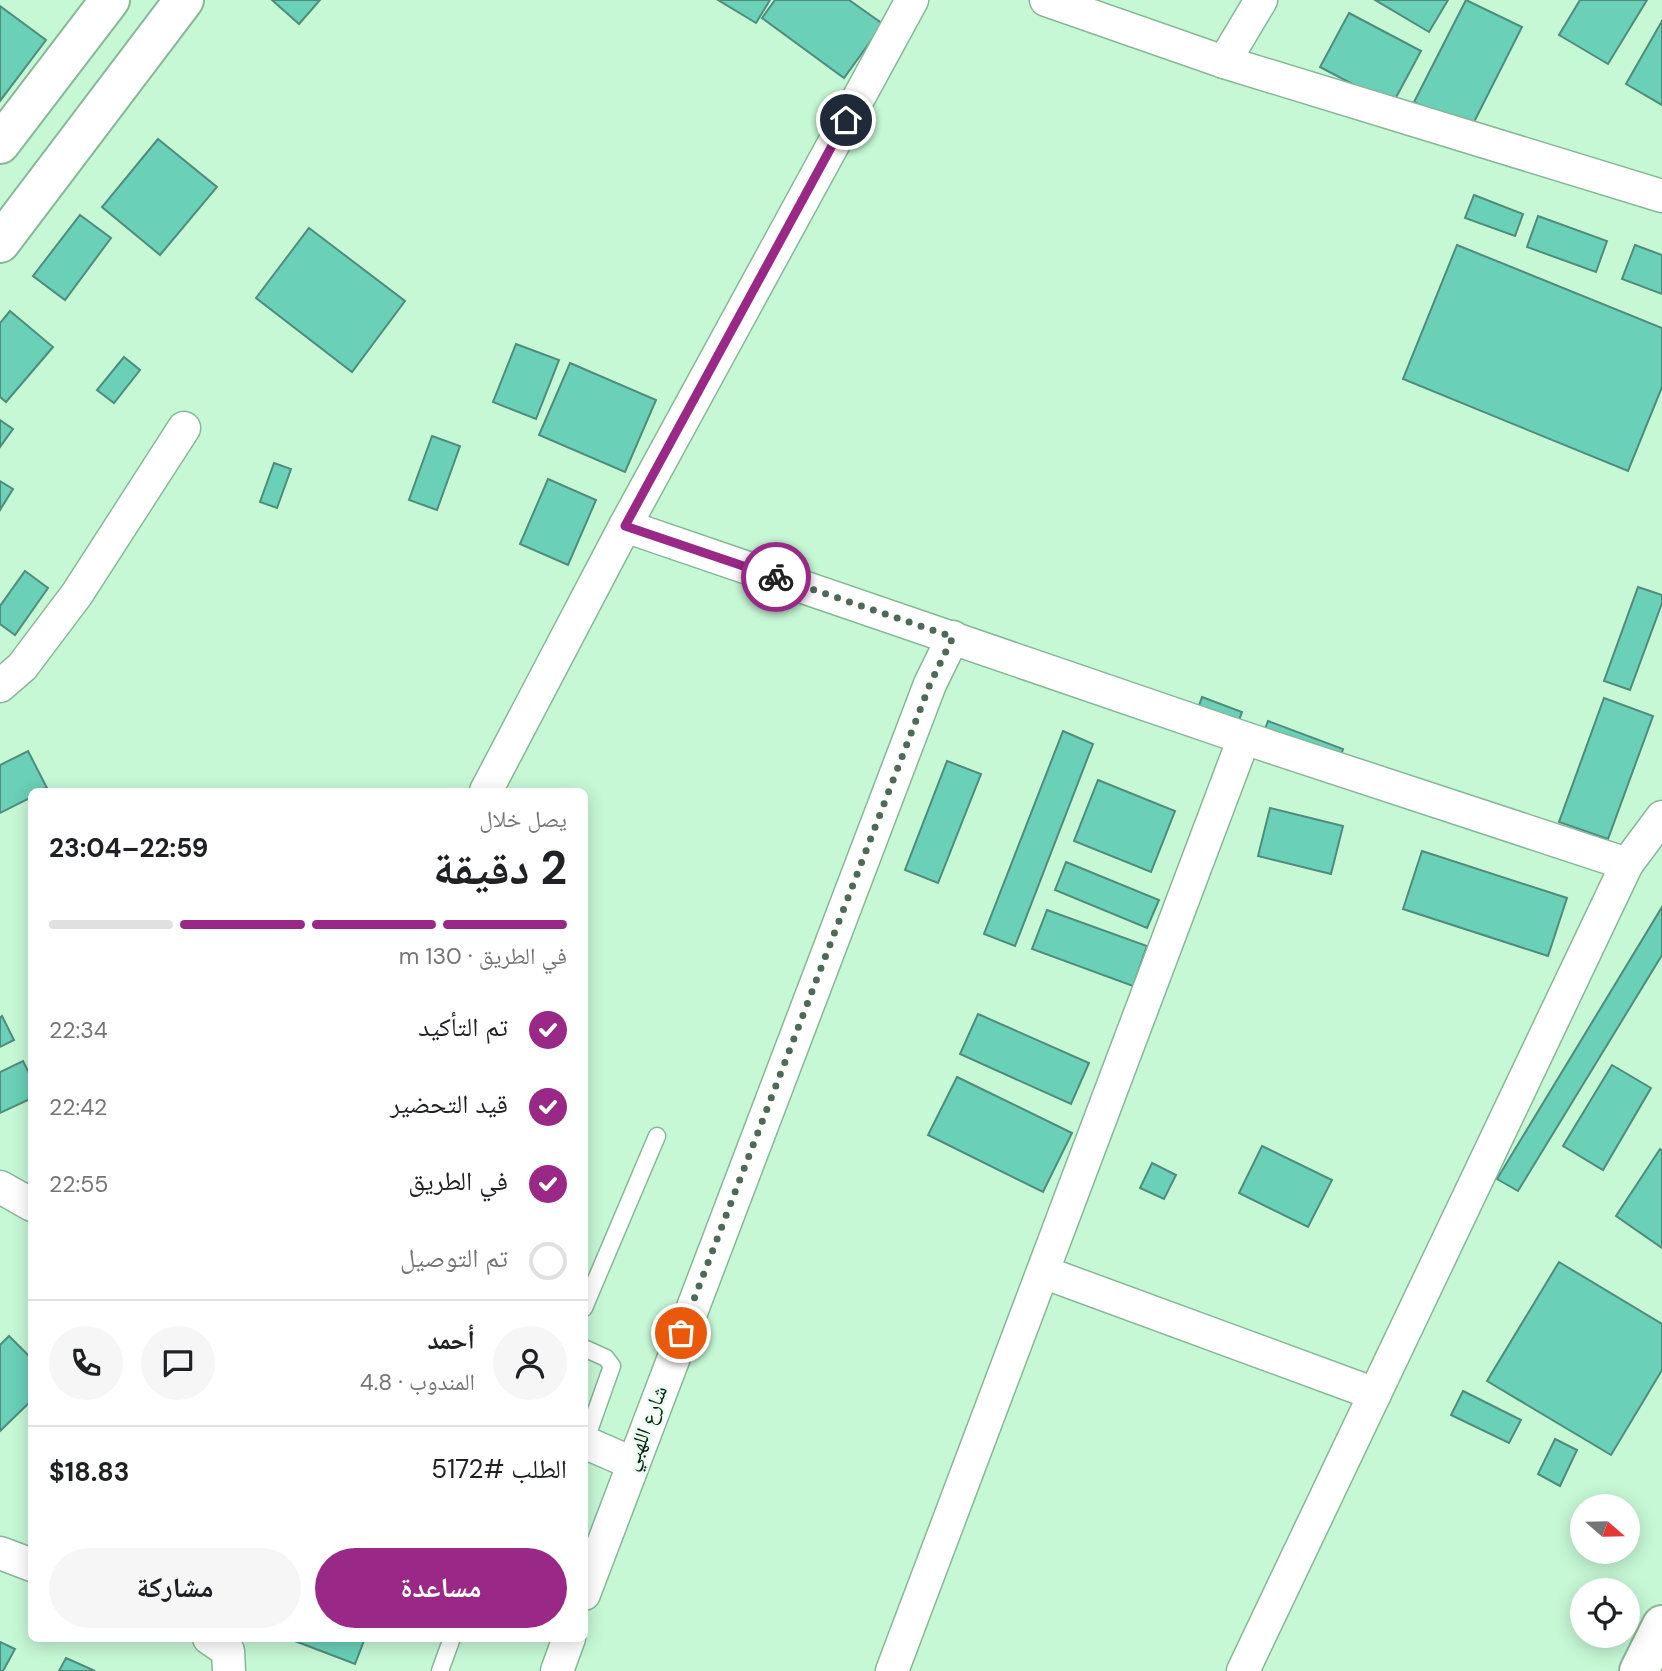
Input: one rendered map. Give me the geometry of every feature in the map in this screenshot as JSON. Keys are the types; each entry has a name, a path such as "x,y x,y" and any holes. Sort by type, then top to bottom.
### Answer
{"street":[{"path":"0,144 110,0"},
{"path":"0,243 184,0"},
{"path":"488,788 625,526 912,0"},
{"path":"1046,0 1224,62 1662,196"},
{"path":"1224,62 1261,0"},
{"path":"0,686 22,667 77,594 184,428"},
{"path":"625,526 1244,738 1627,864"},
{"name":"شارع اللهبي","path":"588,1583 925,697 953,637"},
{"path":"892,1671 1244,738"},
{"path":"1243,1671 1627,864 1662,817"},
{"path":"0,1187 28,1203"},
{"path":"1042,1272 1375,1394"},
{"path":"588,1443 632,1463"},
{"path":"0,1553 28,1564"},
{"path":"1639,1671 1662,1625"},
{"path":"215,1642 228,1651 229,1671"},
{"path":"557,1671 568,1642"}],"lane":[{"path":"588,1299 657,1136"},
{"path":"588,1350 606,1358 612,1366 588,1434"},
{"path":"440,1671 451,1642"}],"building":[{"path":"272,0 320,0 299,24"},
{"path":"718,0 770,0 756,23"},
{"path":"775,0 849,0 883,24 844,78 762,18"},
{"path":"1375,0 1448,0 1429,32"},
{"path":"1466,0 1522,27 1470,130 1414,102"},
{"path":"1580,0 1647,0 1608,64 1559,35"},
{"path":"0,6 46,40 0,101"},
{"path":"1349,13 1421,51 1392,105 1320,67"},
{"path":"1662,21 1662,105 1626,84"},
{"path":"158,139 217,187 160,255 102,207"},
{"path":"1474,195 1523,214 1515,236 1465,218"},
{"path":"80,215 111,238 65,300 33,276"},
{"path":"1538,216 1607,241 1596,272 1527,247"},
{"path":"309,228 405,301 352,372 256,298"},
{"path":"1457,245 1662,328 1662,387 1628,471 1403,379"},
{"path":"1635,245 1662,255 1662,294 1622,279"},
{"path":"10,311 53,347 6,402 0,397 0,323"},
{"path":"516,344 559,360 536,419 493,402"},
{"path":"124,357 140,370 114,403 97,390"},
{"path":"570,363 656,400 625,472 539,435"},
{"path":"0,420 13,429 0,447"},
{"path":"432,436 460,446 437,510 409,500"},
{"path":"274,463 291,469 277,508 260,502"},
{"path":"548,479 596,500 568,565 520,544"},
{"path":"0,481 13,489 0,510"},
{"path":"25,571 48,588 15,635 0,624 0,606"},
{"path":"1638,587 1662,595 1662,603 1630,690 1604,681"},
{"path":"1202,697 1242,712 1235,731 1195,717"},
{"path":"1604,698 1653,716 1608,839 1559,822"},
{"path":"1268,721 1343,749 1337,767 1261,740"},
{"path":"1063,731 1093,744 1015,946 984,934"},
{"path":"28,751 47,788 28,788 28,799 0,813 0,765"},
{"path":"947,761 981,774 938,883 905,870"},
{"path":"1098,780 1175,811 1151,872 1074,841"},
{"path":"1270,808 1343,826 1331,874 1258,856"},
{"path":"1422,851 1567,898 1548,956 1403,909"},
{"path":"1066,862 1159,900 1147,928 1055,890"},
{"path":"1662,907 1662,955 1518,1191 1497,1179"},
{"path":"1047,910 1147,946 1133,986 1032,949"},
{"path":"978,1014 1089,1063 1071,1104 960,1054"},
{"path":"2,1016 14,1040 0,1047 0,1018"},
{"path":"23,1061 28,1071 28,1100 0,1113 0,1072"},
{"path":"1612,1065 1651,1088 1603,1170 1563,1146"},
{"path":"957,1077 1072,1133 1043,1192 928,1135"},
{"path":"1262,1146 1332,1180 1308,1227 1239,1193"},
{"path":"1660,1149 1662,1151 1662,1248 1616,1216"},
{"path":"1152,1163 1176,1175 1164,1199 1140,1188"},
{"path":"1559,1262 1662,1324 1662,1370 1611,1455 1487,1381"},
{"path":"9,1336 28,1355 28,1404 0,1431 0,1345"},
{"path":"1463,1391 1521,1420 1509,1443 1451,1415"},
{"path":"1555,1439 1577,1450 1560,1486 1538,1474"},
{"path":"0,1642 15,1649 3,1671 0,1671"},
{"path":"297,1642 363,1642 355,1664"},
{"path":"66,1658 95,1671 59,1671"}],"way so far":[{"path":"681,1333 930,684 953,637 776,577"}],"route":[{"path":"776,577 625,526 846,120"}]}
